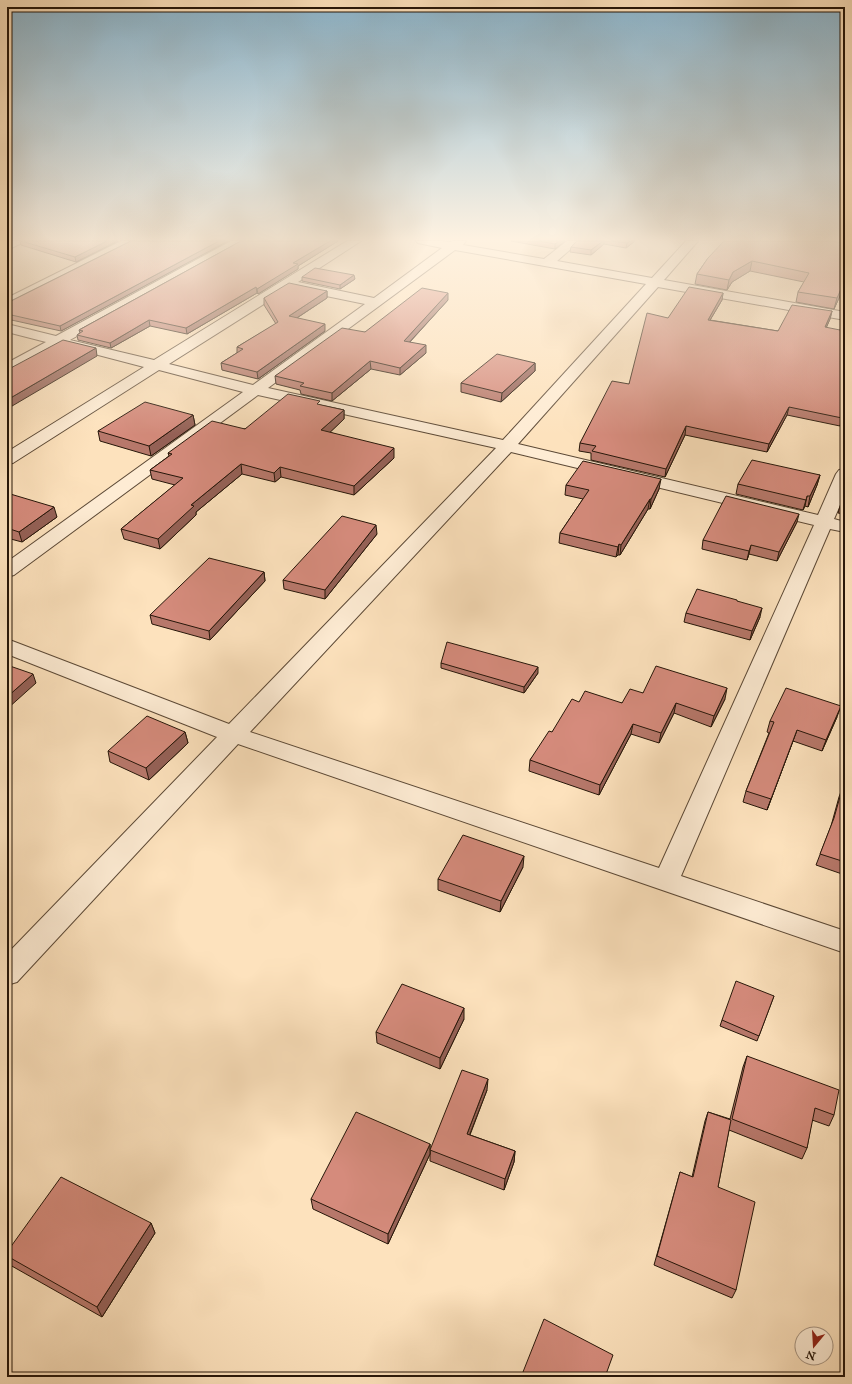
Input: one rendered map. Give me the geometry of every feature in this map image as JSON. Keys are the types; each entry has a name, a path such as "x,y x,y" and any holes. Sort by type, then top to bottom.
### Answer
{"street":[{"path":"7,369 122,306"},
{"path":"7,459 252,306"},
{"path":"7,571 371,306"},
{"path":"7,973 232,734 508,446 633,306"},
{"path":"787,306 845,316"},
{"path":"7,328 255,390 508,446 835,524"},
{"path":"666,881 835,524 845,474"},
{"path":"7,646 232,734 845,942"}],"building":[{"path":"7,306 98,306 60,326 7,314"},
{"path":"123,306 224,306 186,328 149,320 110,343 77,335 83,331 79,330"},
{"path":"268,306 305,306 289,316 325,324 257,372 221,363 243,349 237,347 278,322"},
{"path":"399,306 436,306 404,341 426,345 400,368 370,361 332,393 300,386 304,383 275,376 342,328 365,332"},
{"path":"676,306 716,306 708,320 778,331 792,306 832,311 825,327 845,331 845,411 842,418 789,407 769,444 686,426 666,469 592,451 596,446 580,443 612,381 629,384 647,313 668,318"},
{"path":"63,340 96,348 7,400 7,370"},
{"path":"497,354 535,363 502,393 461,383"},
{"path":"288,394 320,401 317,404 344,410 321,430 394,448 354,486 280,467 274,473 241,464 191,505 194,506 158,539 121,529 183,478 150,470 172,454 168,453 212,421 245,429"},
{"path":"145,402 193,415 149,446 98,431"},
{"path":"752,460 820,475 810,496 807,496 806,500 738,484"},
{"path":"583,461 661,479 651,499 621,545 619,544 618,547 560,533 589,490 566,485"},
{"path":"7,493 54,507 19,532 7,528"},
{"path":"845,494 845,504 841,503"},
{"path":"726,496 799,514 779,552 751,545 749,551 703,540"},
{"path":"342,516 376,525 325,590 283,580"},
{"path":"209,558 264,572 209,631 150,615"},
{"path":"697,589 762,608 752,631 686,613"},
{"path":"447,642 538,667 524,687 441,663"},
{"path":"7,665 33,674 7,697"},
{"path":"656,666 727,688 714,716 676,703 661,733 633,724 600,785 530,760 549,731 552,732 572,699 579,702 585,691 622,703 630,689 643,693"},
{"path":"786,688 841,706 826,740 797,730 771,799 746,791 774,722 770,721"},
{"path":"147,716 185,732 146,768 108,751"},
{"path":"843,786 845,787 845,862 820,854 834,818"},
{"path":"463,835 524,856 501,901 438,879"},
{"path":"736,981 774,996 759,1036 722,1020"},
{"path":"402,984 464,1008 440,1058 376,1032"},
{"path":"747,1056 839,1090 834,1115 815,1108 807,1148 732,1119"},
{"path":"462,1070 488,1079 467,1134 515,1151 505,1179 430,1150"},
{"path":"356,1112 430,1144 388,1234 311,1199"},
{"path":"708,1112 731,1120 718,1187 755,1202 736,1290 657,1256 680,1172 693,1177"},
{"path":"61,1177 151,1223 97,1307 7,1256 7,1252"},
{"path":"544,1319 613,1355 605,1377 521,1377"}]}
